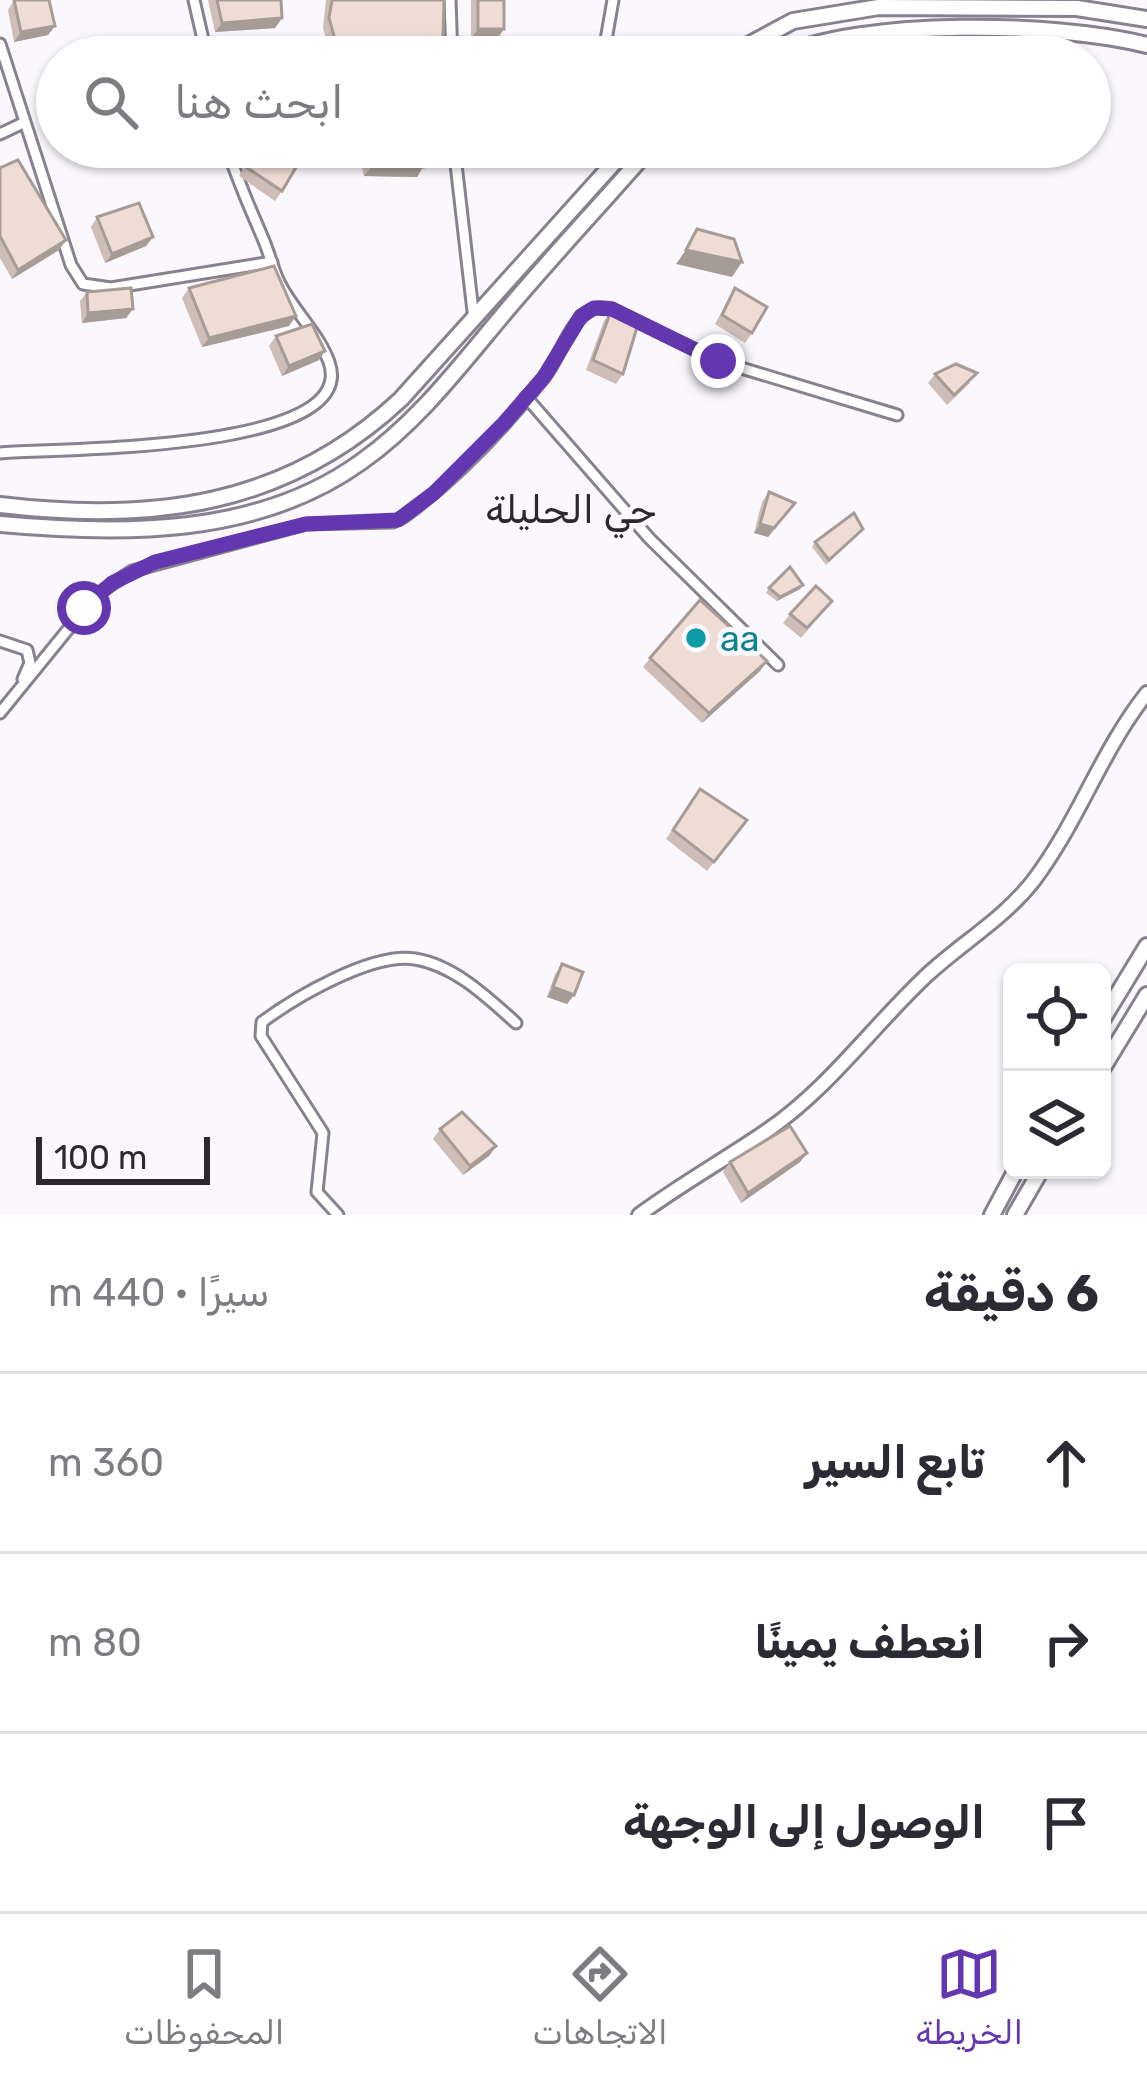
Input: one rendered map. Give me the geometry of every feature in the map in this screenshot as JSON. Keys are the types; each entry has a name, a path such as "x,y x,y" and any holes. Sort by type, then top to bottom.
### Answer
{"main road":[{"path":"762,36 825,13 879,7 1077,8 1147,19"},
{"path":"947,30 952,7"},
{"path":"844,36 947,30 1103,36"},
{"path":"1111,38 1147,45"},
{"path":"0,505 117,512 188,507 243,494 313,465 370,429 474,320 605,168"},
{"path":"0,524 71,530 181,526 226,519 298,495 360,463 428,402 633,168"},
{"path":"1111,1005 1147,946"},
{"path":"1111,1054 1147,995"},
{"path":"992,1215 1011,1179"},
{"path":"1016,1215 1036,1179"}],"street":[{"path":"194,0 202,36"},
{"path":"450,0 451,36"},
{"path":"607,36 613,0"},
{"path":"0,44 36,161"},
{"path":"0,134 23,123"},
{"path":"38,168 71,265 83,284 111,288 272,262"},
{"path":"0,453 107,450 232,434 274,425 315,404 328,388 330,363 282,287 235,168"},
{"path":"456,168 474,320"},
{"path":"0,713 96,595 155,562 306,524 398,520 473,456 553,364 581,316 599,307 718,361 897,415"},
{"path":"526,397 649,538 778,665"},
{"path":"298,495 306,524"},
{"path":"0,641 22,647 31,656 16,694"},
{"path":"639,1215 696,1173 768,1130 829,1078 928,974 999,919 1036,878 1118,734 1147,693"},
{"path":"338,1215 317,1192 322,1133 262,1036 262,1022 357,970 412,958 482,992 516,1023"}],"building":[{"path":"14,0 49,0 55,26 21,32"},
{"path":"217,0 281,0 282,18 222,23"},
{"path":"332,0 444,0 443,36 334,36 329,18"},
{"path":"478,0 504,0 504,29 478,29"},
{"path":"18,160 66,240 18,270 0,236 0,168"},
{"path":"248,168 296,168 282,191"},
{"path":"139,203 153,237 112,254 97,217"},
{"path":"697,229 734,239 742,262 686,250"},
{"path":"274,266 296,316 209,338 189,288"},
{"path":"131,288 133,309 88,313 87,292"},
{"path":"735,288 767,307 752,333 722,315"},
{"path":"611,311 638,324 623,374 593,360"},
{"path":"312,324 325,351 289,366 276,336"},
{"path":"956,364 977,373 954,395 935,374"},
{"path":"769,492 795,503 774,528 760,524"},
{"path":"854,513 863,529 829,560 815,542"},
{"path":"790,567 803,585 780,597 769,588"},
{"name":"aa","path":"816,586 832,601 807,628 790,614"},
{"name":"aa","path":"700,600 767,661 709,713 650,658"},
{"path":"700,789 747,820 714,862 673,830"},
{"path":"562,964 583,972 574,995 553,987"},
{"path":"462,1112 496,1146 470,1166 440,1129"},
{"path":"790,1126 807,1153 748,1193 730,1162"}],"place":[{"name":"aa","path":"696,638"}],"district":[{"name":"حي الحليلة","path":"571,510"}],"route":[{"path":"84,608 112,583 155,562 306,524 398,520 473,456 544,377 581,316 594,308 612,309 718,361"}]}
